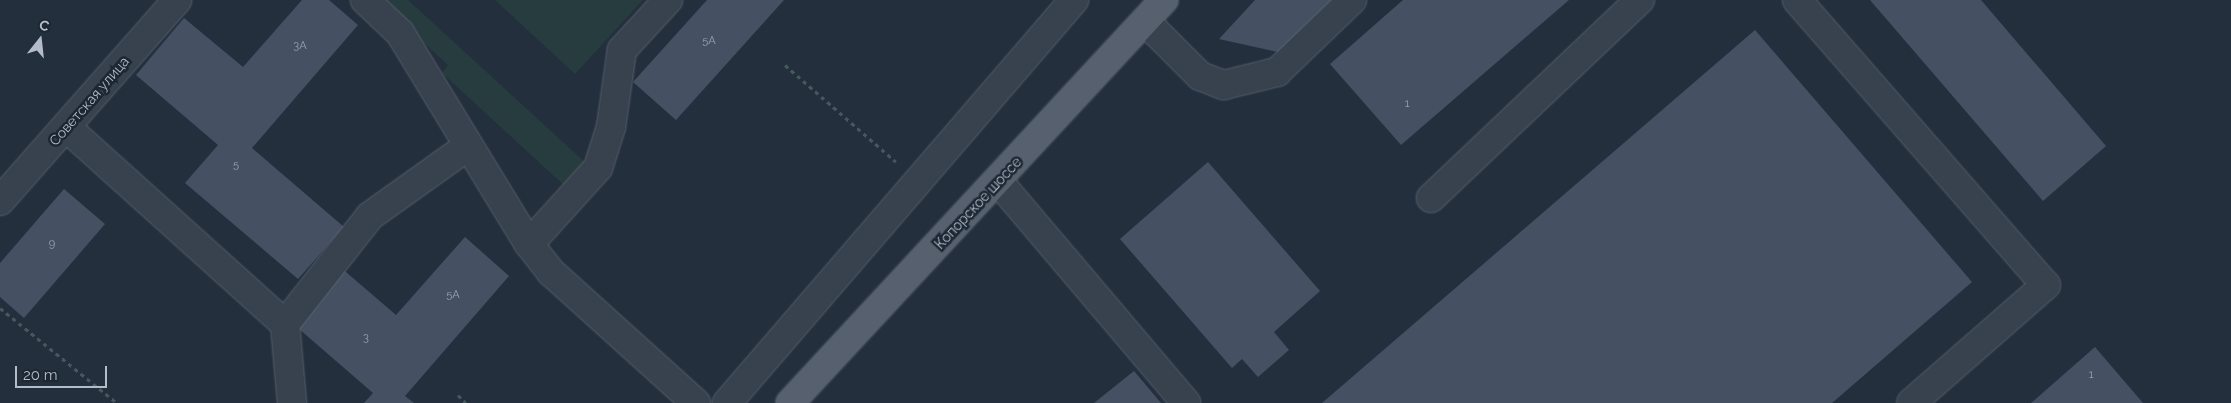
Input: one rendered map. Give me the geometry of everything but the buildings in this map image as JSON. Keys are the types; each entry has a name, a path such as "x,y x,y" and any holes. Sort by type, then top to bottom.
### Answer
{"main road":[{"name":"Копорское шоссе","path":"790,403 1164,0"}],"street":[{"name":"Советская улица","path":"0,201 177,0"},
{"path":"365,0 400,32 529,244 552,273 696,403"},
{"path":"529,244 598,168 611,127 622,50 668,0"},
{"path":"728,403 1074,0"},
{"path":"1145,21 1200,76 1224,85 1277,72 1352,0"},
{"path":"1431,198 1640,0"},
{"path":"1797,0 2046,285 1911,403"},
{"path":"66,126 285,324 292,403"},
{"path":"285,324 370,216 468,146"},
{"path":"998,181 1186,403"}],"path":[{"path":"785,65 918,182"},
{"path":"0,308 117,403"},
{"path":"458,396 466,403"}],"green space":[{"path":"377,0 408,0 588,165 567,188 442,73 448,65"},
{"path":"495,0 643,0 575,74"}]}
